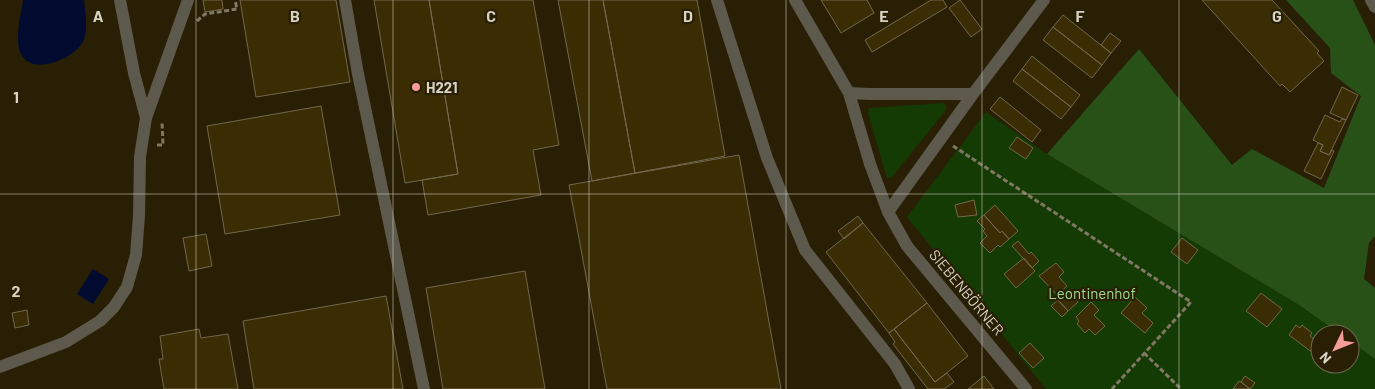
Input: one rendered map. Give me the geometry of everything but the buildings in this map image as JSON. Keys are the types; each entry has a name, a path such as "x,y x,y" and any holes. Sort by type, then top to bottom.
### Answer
{"street":[{"path":"120,0 134,73 146,118"},
{"path":"0,367 66,342 100,321 114,307 127,287 136,255 140,157 146,118 188,0"},
{"path":"345,0 358,74 424,389"},
{"path":"717,0 767,158 805,250 895,364 909,389"},
{"name":"SIEBENBÖRNER","path":"795,0 848,93 870,164 888,212 907,246 1026,389"},
{"path":"888,212 1044,0"},
{"path":"1371,0 1375,7"},
{"path":"848,93 973,94"}],"path":[{"path":"942,139 1191,302 1112,389"},
{"path":"1144,353 1181,389"}],"green space":[{"path":"1286,0 1353,0 1375,45 1375,236 1369,243 1364,279 1375,288 1375,359 1360,348 1360,324 1326,324 1299,305 1047,154 1139,49 1232,165 1252,149 1324,188 1361,96 1331,73 1330,48"},
{"path":"944,103 946,110 892,177 887,178 868,113 869,108"},
{"name":"Leontinenhof","path":"986,112 1047,154 1299,305 1326,324 1310,324 1310,374 1360,374 1360,348 1375,359 1375,389 1046,389 907,217"}],"water":[{"path":"23,0 84,0 86,30 80,46 73,53 54,62 35,64 27,61 21,54 18,41"},
{"path":"93,269 109,279 93,304 77,294"}],"place":[{"name":"H221","path":"416,87"}]}
